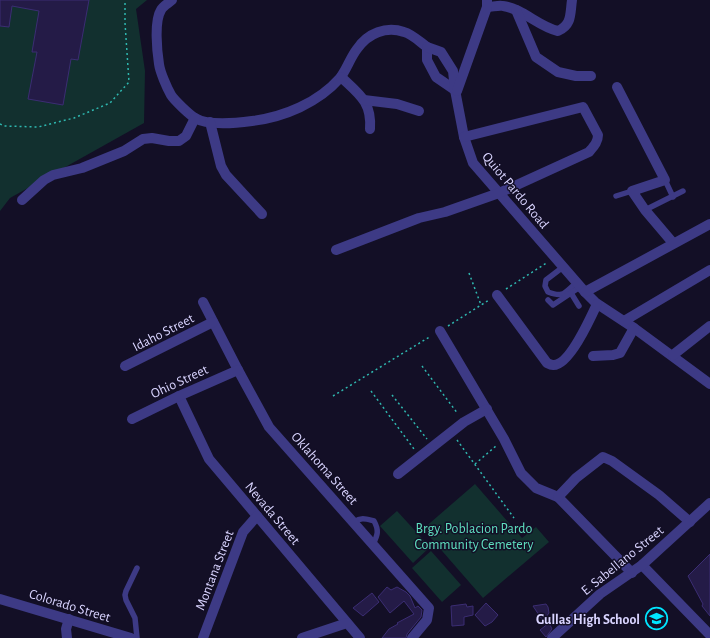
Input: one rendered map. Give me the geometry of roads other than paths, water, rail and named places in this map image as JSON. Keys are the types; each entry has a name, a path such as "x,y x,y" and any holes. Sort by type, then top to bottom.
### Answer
{"street":[{"path":"172,0 160,10 156,26 159,66 172,96 195,118 210,122 223,123 253,121 281,114 309,103 319,97 341,77 357,48 365,40 385,29 405,32 427,47 426,60 436,77 455,92 487,4 503,6 516,10 526,14 535,21 558,31 565,28 570,22 572,0"},
{"path":"516,10 536,57 558,72 576,76 591,76"},
{"name":"Quiot Pardo Road","path":"427,47 441,52 453,70 455,92 464,137 473,163 580,288 597,304 673,355 710,384"},
{"path":"341,77 364,100 371,117 370,129"},
{"path":"617,87 665,180 632,191 645,210 673,243"},
{"path":"364,100 397,104 419,111"},
{"path":"336,250 419,218 446,212 499,192 589,152 598,139 598,134 583,107 464,137"},
{"path":"22,200 44,180 82,168 124,151 143,139 152,138 178,141 186,136 195,118"},
{"path":"210,122 221,166 226,175 262,214"},
{"path":"580,288 710,224"},
{"path":"624,321 710,270"},
{"path":"497,295 547,363 553,365 559,364 579,340 597,304"},
{"name":"Oklahoma Street","path":"203,302 269,427 429,608 427,620 412,638"},
{"name":"Idaho Street","path":"125,366 213,322"},
{"path":"673,355 710,326"},
{"path":"593,356 617,355 620,353 634,328"},
{"path":"440,331 487,408 521,473 536,488 558,496 632,573"},
{"name":"Ohio Street","path":"132,419 238,370"},
{"name":"Nevada Street","path":"179,396 209,459 360,638"},
{"path":"398,474 464,422 487,408"},
{"path":"558,496 576,478 603,457 612,461 659,495 690,522"},
{"name":"E. Sabellano Street","path":"552,638 600,594 642,565 710,503"},
{"name":"Montana Street","path":"203,638 243,532 257,516"},
{"path":"642,565 710,635"},
{"name":"Colorado Street","path":"0,599 131,638"},
{"path":"67,638 66,629 69,619"},
{"path":"302,638 347,623"}],"lane":[{"path":"665,180 673,196"},
{"path":"616,196 632,191"},
{"path":"645,210 683,191"},
{"path":"562,267 546,280 545,286 548,292 557,296 580,288"},
{"path":"548,300 553,305 580,288"},
{"path":"571,293 580,306"},
{"path":"354,522 359,519 374,521 378,536 373,544"},
{"path":"137,568 126,590 126,595 135,618 137,638"}],"place":[{"name":"Gullas High School","path":"656,619"}],"park label":[{"name":"Brgy. Poblacion Pardo Community Cemetery","path":"474,536"}]}
